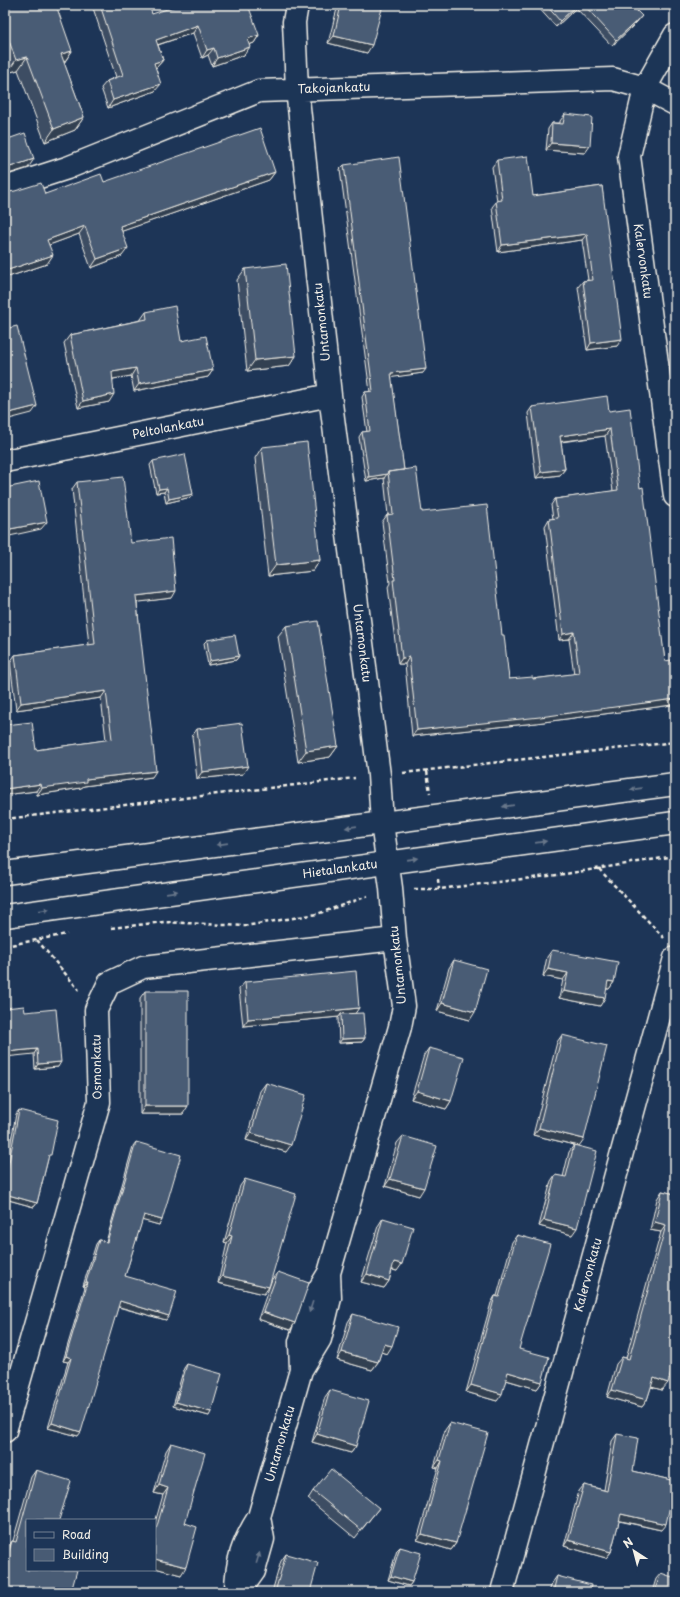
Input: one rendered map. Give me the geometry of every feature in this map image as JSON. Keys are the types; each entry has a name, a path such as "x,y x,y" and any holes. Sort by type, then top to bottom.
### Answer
{"street":[{"name":"Untamonkatu","path":"236,1592 236,1572 247,1535 259,1517 302,1370 300,1342 315,1296 329,1273 400,1027 404,1006 382,823 379,775 330,395 297,89 294,22 297,5"},
{"name":"Kalervonkatu","path":"675,35 645,88 629,156 675,496"},
{"name":"Takojankatu","path":"5,188 67,168 259,91 613,79 645,88 675,104"},
{"name":"Peltolankatu","path":"5,461 330,395"},
{"path":"5,873 675,784"},
{"name":"Hietalankatu","path":"5,916 675,823"},
{"name":"Osmonkatu","path":"5,1432 99,1102 96,1010 109,983 143,967 395,940"},
{"name":"Kalervonkatu","path":"502,1592 675,958"},
{"name":"Untamonkatu","path":"239,1592 254,1571 263,1540 259,1517"}],"path":[{"path":"5,819 675,742"},
{"path":"105,928 164,922 245,926 317,914 391,888 438,889 599,868 675,856"},
{"path":"599,868 664,938"},
{"path":"5,946 67,934"},
{"path":"36,940 96,1010"}],"building":[{"path":"5,5 56,5 72,51 61,54 84,117 54,129 27,57 16,60 5,30"},
{"path":"100,5 149,5 152,14 179,5 248,5 259,35 247,39 250,47 217,58 214,48 207,50 198,25 156,40 163,60 154,63 161,84 113,100 107,81 123,75"},
{"path":"341,5 383,5 372,45 334,36"},
{"path":"546,5 577,5 560,21"},
{"path":"584,5 631,5 642,16 616,40"},
{"path":"565,114 592,117 590,146 551,143 552,123 563,124"},
{"path":"260,128 275,172 120,226 128,248 97,259 85,226 47,240 53,255 5,271 5,190 9,192 15,191 41,183 45,194 101,174 104,182"},
{"path":"25,133 34,159 5,169 5,140"},
{"path":"528,156 533,196 602,186 622,339 591,343 583,281 593,280 587,234 502,245 496,201 502,200 497,160"},
{"path":"399,157 426,369 391,373 404,470 369,477 362,432 370,431 365,392 373,391 344,165"},
{"path":"286,264 296,356 255,360 245,269"},
{"path":"175,306 181,341 206,336 213,370 139,384 136,368 112,372 114,394 83,401 70,335 147,319 146,312"},
{"path":"17,326 37,406 5,414 5,329"},
{"path":"607,396 609,411 630,408 640,488 643,487 665,661 671,660 675,699 540,717 417,730 409,657 402,658 393,580 395,580 387,515 393,514 388,472 416,468 422,512 487,505 502,635 504,635 509,679 533,677 533,679 579,673 574,632 563,634 549,519 558,518 555,499 618,490 610,429 560,436 565,469 541,472 532,407"},
{"path":"307,442 320,560 276,565 262,447"},
{"path":"185,454 193,494 169,499 167,488 159,489 153,461"},
{"path":"123,477 131,543 171,538 176,591 136,596 156,771 86,779 86,782 42,788 41,784 5,789 5,725 32,722 36,750 112,739 106,691 21,703 15,655 95,644 77,482"},
{"path":"39,481 47,522 5,530 5,488"},
{"path":"318,621 338,746 306,751 286,626"},
{"path":"235,635 239,656 210,661 207,640"},
{"path":"242,723 248,766 202,772 197,729"},
{"path":"552,950 618,962 614,982 608,981 605,998 564,991 568,973 548,969"},
{"path":"454,960 487,969 475,1012 442,1003"},
{"path":"356,971 359,1008 248,1019 245,982"},
{"path":"145,991 188,991 188,1106 145,1106"},
{"path":"24,1006 25,1012 56,1009 61,1062 38,1064 37,1049 5,1052 5,1008"},
{"path":"363,1013 365,1038 342,1039 341,1014"},
{"path":"562,1035 607,1046 584,1139 539,1128"},
{"path":"429,1048 464,1057 451,1101 417,1091"},
{"path":"266,1083 306,1095 291,1145 251,1133"},
{"path":"19,1110 58,1120 51,1155 49,1155 37,1203 5,1194 5,1183"},
{"path":"403,1136 437,1146 424,1188 390,1179"},
{"path":"136,1142 181,1155 162,1220 144,1215 125,1276 177,1291 169,1316 120,1301 81,1432 52,1423 71,1358 66,1356 88,1282 86,1282 99,1240 107,1242"},
{"path":"574,1145 597,1151 577,1228 544,1220 555,1175 566,1177"},
{"path":"245,1179 296,1194 269,1287 222,1276 232,1236 229,1235"},
{"path":"662,1191 675,1194 675,1357 668,1383 654,1378 647,1400 612,1390 622,1357 629,1359 666,1225 655,1222"},
{"path":"383,1218 413,1227 402,1264 394,1262 389,1281 367,1274"},
{"path":"517,1235 550,1244 519,1349 549,1357 542,1382 508,1372 502,1394 471,1385 495,1296 499,1297"},
{"path":"278,1272 309,1283 295,1323 263,1312"},
{"path":"353,1314 398,1327 392,1346 384,1344 378,1362 342,1352"},
{"path":"187,1364 222,1374 211,1412 176,1402"},
{"path":"330,1390 369,1401 356,1446 317,1434"},
{"path":"450,1423 488,1433 456,1543 422,1534 442,1461 439,1460"},
{"path":"617,1434 638,1438 633,1471 675,1481 675,1502 671,1501 666,1524 621,1514 611,1552 568,1540 584,1485 607,1491"},
{"path":"171,1443 205,1453 185,1523 197,1527 186,1567 156,1559 156,1530 168,1488 159,1485"},
{"path":"331,1469 379,1508 361,1530 313,1491"},
{"path":"36,1470 71,1481 59,1519 26,1519 26,1571 77,1571 71,1592 5,1592 5,1564 12,1541 16,1542"},
{"path":"400,1547 421,1553 412,1582 391,1576"},
{"path":"286,1554 318,1563 310,1592 275,1592"},
{"path":"661,1573 675,1578 675,1592 654,1592"},
{"path":"557,1576 591,1585 590,1592 553,1592"}]}
